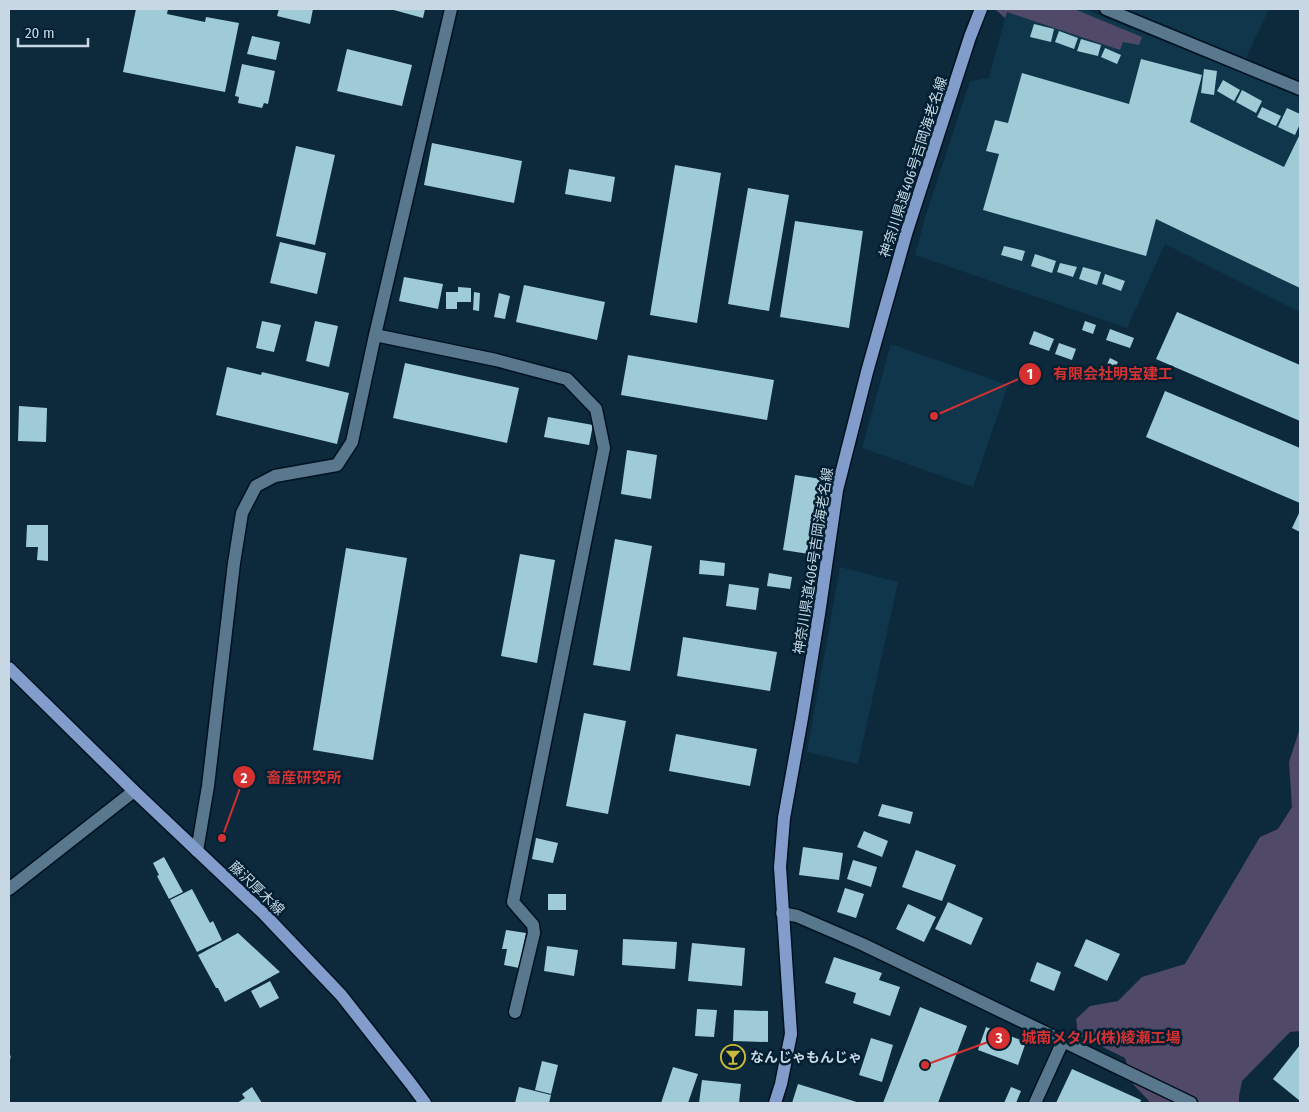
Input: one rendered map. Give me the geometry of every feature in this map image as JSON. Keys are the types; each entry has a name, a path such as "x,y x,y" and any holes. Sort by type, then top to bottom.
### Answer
{"main road":[{"name":"神奈川県道406号吉岡海老名線","path":"775,1103 781,1084 790,1034 780,867 784,818 818,623 837,490 867,372 906,234 970,37 981,9"},
{"name":"藤沢厚木線","path":"9,668 264,914 341,995 425,1103"}],"street":[{"path":"197,851 208,786 234,563 242,513 256,486 275,476 337,465 352,442 451,9"},
{"path":"1106,9 1300,89"},
{"path":"375,335 496,360 567,379 596,409 604,448 513,902 533,925 534,933 515,1012"},
{"path":"9,889 134,790"},
{"path":"782,913 797,916 862,944 1191,1103"},
{"path":"1035,1103 1063,1041"}],"shaded area":[{"path":"995,9 1084,9 1300,97 1300,312 1165,244 1127,328 915,255 925,218 970,81 989,78 1005,18"},
{"path":"995,9 1074,9 1142,37 1139,45 1123,42 1120,50 1007,12 1005,18"},
{"path":"1122,9 1269,9 1245,60"},
{"path":"891,344 1008,385 973,487 862,448"},
{"path":"840,567 898,582 858,764 807,752"},
{"path":"1300,728 1300,1031 1290,1032 1242,1081 1239,1103 1148,1103 1149,1101 1133,1084 1125,1058 1078,1035 1076,1019 1090,1006 1118,1001 1142,977 1185,964 1260,837 1278,829 1292,807 1289,762"}],"building":[{"path":"136,9 168,9 167,14 205,22 206,17 239,23 225,92 123,72"},
{"path":"279,9 313,9 310,24 277,16"},
{"path":"390,9 425,9 423,18"},
{"path":"1034,24 1054,29 1051,42 1030,37"},
{"path":"1059,31 1078,38 1074,49 1055,42"},
{"path":"252,36 280,42 276,60 247,54"},
{"path":"1081,39 1101,45 1098,56 1077,51"},
{"path":"1105,48 1121,55 1117,64 1101,57"},
{"path":"347,49 412,65 402,106 337,91"},
{"path":"1141,59 1202,75 1190,122 1284,167 1300,134 1300,288 1156,219 1146,256 983,210 999,154 986,151 995,120 1008,123 1022,73 1129,104"},
{"path":"242,64 275,71 268,104 264,103 262,108 238,103 239,97 235,96"},
{"path":"1204,69 1217,71 1214,95 1201,93"},
{"path":"1223,80 1240,90 1234,101 1217,91"},
{"path":"1242,90 1262,101 1256,113 1236,102"},
{"path":"1262,107 1281,116 1276,126 1257,117"},
{"path":"1287,108 1300,114 1300,124 1295,135 1278,127"},
{"path":"432,143 522,161 514,203 424,185"},
{"path":"296,146 335,155 315,245 276,236"},
{"path":"675,165 721,173 697,323 650,315"},
{"path":"569,169 615,177 611,202 565,194"},
{"path":"748,188 789,195 769,311 728,304"},
{"path":"795,221 863,231 849,328 780,317"},
{"path":"280,242 326,253 317,294 270,283"},
{"path":"1004,246 1025,251 1022,261 1001,255"},
{"path":"1035,254 1056,261 1052,273 1031,266"},
{"path":"1060,263 1077,267 1073,277 1057,272"},
{"path":"1083,267 1101,272 1097,285 1079,279"},
{"path":"1105,274 1125,281 1121,291 1102,284"},
{"path":"404,277 443,284 438,309 399,301"},
{"path":"524,285 605,302 597,340 516,322"},
{"path":"458,287 471,288 471,302 457,302 457,309 446,309 446,292 458,292"},
{"path":"474,292 480,293 479,311 473,310"},
{"path":"499,293 510,296 505,319 494,317"},
{"path":"1177,312 1300,365 1300,421 1156,359"},
{"path":"262,321 281,325 274,352 256,348"},
{"path":"315,321 338,326 329,367 306,361"},
{"path":"1085,321 1096,325 1093,334 1082,330"},
{"path":"1110,329 1134,338 1130,348 1106,340"},
{"path":"1034,331 1054,339 1049,351 1029,344"},
{"path":"1059,343 1076,349 1072,360 1055,354"},
{"path":"628,355 774,380 767,420 621,395"},
{"path":"1110,358 1118,362 1109,380 1101,377"},
{"path":"405,363 519,388 507,443 393,418"},
{"path":"227,367 261,375 262,372 349,393 337,444 216,415"},
{"path":"1165,391 1300,448 1300,503 1146,437"},
{"path":"19,406 47,408 46,442 18,441"},
{"path":"548,417 593,425 589,445 544,437"},
{"path":"627,450 657,455 651,499 621,494"},
{"path":"795,475 821,479 809,554 783,550"},
{"path":"1300,511 1300,532 1292,528"},
{"path":"27,525 48,525 48,561 37,560 38,547 26,547"},
{"path":"615,539 652,546 630,671 593,665"},
{"path":"346,548 407,558 373,760 313,750"},
{"path":"520,554 555,560 537,663 501,656"},
{"path":"700,560 725,563 724,576 699,574"},
{"path":"769,573 792,577 790,589 767,586"},
{"path":"729,584 759,588 756,610 726,606"},
{"path":"683,637 777,652 770,691 677,676"},
{"path":"584,713 626,721 608,814 566,806"},
{"path":"676,734 757,749 750,786 669,771"},
{"path":"882,804 913,812 910,824 878,816"},
{"path":"864,831 888,841 882,857 857,847"},
{"path":"536,838 558,843 553,863 532,859"},
{"path":"803,847 843,853 839,880 799,875"},
{"path":"916,850 956,865 942,901 902,887"},
{"path":"164,857 183,892 169,899 157,876 159,875 153,863"},
{"path":"853,860 877,867 871,887 847,879"},
{"path":"845,888 864,894 856,918 837,912"},
{"path":"192,889 210,923 213,921 222,940 197,952 170,900"},
{"path":"548,894 566,894 566,910 548,910"},
{"path":"948,902 983,918 971,945 935,929"},
{"path":"908,904 936,917 924,942 896,929"},
{"path":"506,930 526,933 519,968 504,965 507,949 502,949"},
{"path":"238,933 280,972 225,1002 198,955"},
{"path":"623,939 677,942 675,969 622,965"},
{"path":"1086,939 1120,954 1107,981 1074,966"},
{"path":"692,943 745,948 742,986 688,981"},
{"path":"547,946 578,950 574,976 544,971"},
{"path":"834,957 882,973 879,980 900,987 890,1016 853,1003 856,993 825,983"},
{"path":"1037,962 1061,972 1054,991 1030,981"},
{"path":"270,981 279,998 260,1008 251,991"},
{"path":"920,1007 967,1026 938,1103 883,1103"},
{"path":"697,1009 717,1010 714,1037 695,1036"},
{"path":"734,1010 768,1011 768,1042 733,1041"},
{"path":"986,1027 1026,1042 1018,1065 978,1050"},
{"path":"871,1038 893,1045 882,1082 859,1075"},
{"path":"1300,1045 1300,1101 1273,1079"},
{"path":"542,1061 558,1065 551,1094 535,1090"},
{"path":"673,1067 698,1074 688,1103 661,1103"},
{"path":"1072,1069 1141,1100 1140,1103 1056,1103"},
{"path":"702,1080 741,1084 739,1103 699,1103"},
{"path":"798,1084 860,1103 792,1103"},
{"path":"252,1087 262,1103 237,1103 245,1098 242,1094"},
{"path":"519,1087 551,1095 549,1103 515,1103"},
{"path":"1011,1087 1021,1091 1016,1103 1004,1103"}],"place":[{"name":"有限会社明宝建工","path":"934,416"},
{"name":"畜産研究所","path":"222,838"},
{"name":"なんじゃもんじゃ","path":"733,1057"},
{"name":"城南メタル(株)綾瀬工場","path":"925,1065"}]}
